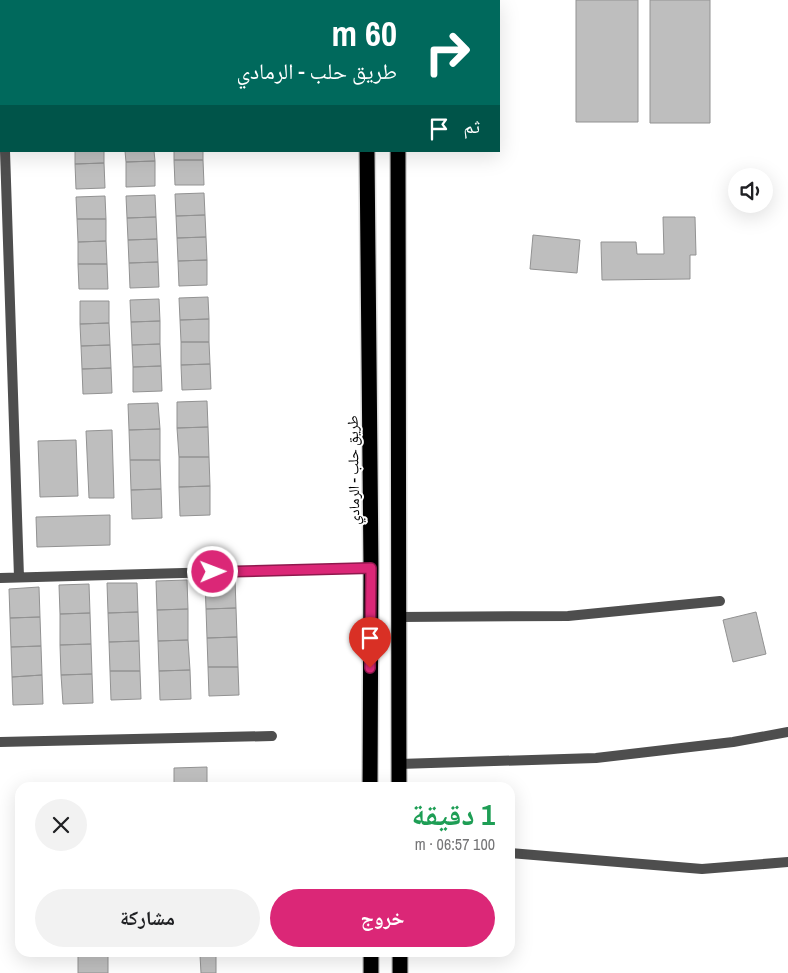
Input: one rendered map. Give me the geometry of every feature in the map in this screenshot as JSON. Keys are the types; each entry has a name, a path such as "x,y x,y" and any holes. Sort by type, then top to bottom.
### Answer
{"highway":[{"name":"طريق حلب - الرمادي","path":"366,152 371,568 370,782"},
{"path":"398,152 399,782"},
{"path":"371,957 372,973"},
{"path":"400,957 400,973"}],"street":[{"path":"5,152 19,577"},
{"path":"0,578 371,568"},
{"path":"399,617 568,616 720,601"},
{"path":"399,764 596,758 733,742 788,732"},
{"path":"0,742 272,736"},
{"path":"515,853 702,869 788,862"}],"building":[{"path":"576,0 638,0 638,122 576,122"},
{"path":"650,0 710,0 710,123 650,123"},
{"path":"75,152 104,152 104,163 75,164"},
{"path":"125,152 154,152 155,161 126,162"},
{"path":"174,152 203,152 203,160 174,160"},
{"path":"174,160 203,160 204,185 175,185"},
{"path":"155,161 155,186 126,187 126,162"},
{"path":"104,163 105,188 76,189 75,164"},
{"path":"204,193 205,215 176,216 175,194"},
{"path":"155,195 156,217 127,218 126,196"},
{"path":"105,196 106,219 77,219 76,197"},
{"path":"205,215 206,237 177,238 176,216"},
{"path":"156,217 157,239 128,240 127,218"},
{"path":"663,217 695,217 696,255 690,255 690,279 602,280 601,242 636,242 637,254 664,254"},
{"path":"77,219 106,219 106,241 78,242"},
{"path":"533,235 580,240 577,273 530,269"},
{"path":"206,237 207,260 178,261 177,238"},
{"path":"157,239 158,262 129,263 128,240"},
{"path":"106,241 107,264 78,264 78,242"},
{"path":"207,260 207,285 179,286 178,261"},
{"path":"158,262 159,287 130,288 129,263"},
{"path":"78,264 107,264 108,289 79,289"},
{"path":"208,297 209,319 180,320 179,298"},
{"path":"159,299 160,321 131,322 130,300"},
{"path":"80,301 109,301 109,323 80,324"},
{"path":"209,319 209,342 181,342 180,320"},
{"path":"160,321 160,344 132,345 131,322"},
{"path":"109,323 110,345 81,346 80,324"},
{"path":"181,342 209,342 210,364 181,365"},
{"path":"160,344 161,366 133,367 132,345"},
{"path":"110,345 111,368 82,369 81,346"},
{"path":"210,364 211,389 182,390 181,365"},
{"path":"161,366 162,391 133,392 133,367"},
{"path":"111,368 112,393 83,394 82,369"},
{"path":"207,401 208,427 177,428 177,402"},
{"path":"158,403 160,429 129,430 128,404"},
{"path":"208,427 209,457 179,457 177,428"},
{"path":"160,429 160,460 130,460 129,430"},
{"path":"112,430 114,498 89,498 86,431"},
{"path":"76,440 78,496 40,497 38,441"},
{"path":"179,457 209,457 210,486 179,487"},
{"path":"130,460 160,460 161,489 131,490"},
{"path":"210,486 210,515 180,516 179,487"},
{"path":"161,489 162,518 132,519 131,490"},
{"path":"110,515 110,545 37,547 36,517"},
{"path":"235,579 236,608 206,609 205,580"},
{"path":"187,580 188,609 157,610 156,581"},
{"path":"107,583 137,583 138,612 108,613"},
{"path":"89,584 90,613 60,614 59,585"},
{"path":"39,587 40,617 10,618 9,589"},
{"path":"236,608 237,637 207,638 206,609"},
{"path":"188,609 188,640 158,641 157,610"},
{"path":"138,612 139,641 109,642 108,613"},
{"path":"756,612 766,654 733,662 723,620"},
{"path":"90,613 91,644 60,645 60,614"},
{"path":"40,617 41,646 11,647 10,618"},
{"path":"237,637 238,667 208,667 207,638"},
{"path":"188,640 190,670 159,671 158,641"},
{"path":"139,641 140,671 110,671 109,642"},
{"path":"91,644 92,674 61,675 60,645"},
{"path":"41,646 42,675 12,677 11,647"},
{"path":"208,667 238,667 239,695 209,696"},
{"path":"190,670 191,699 160,700 159,671"},
{"path":"110,671 140,671 141,699 111,700"},
{"path":"92,674 93,703 63,704 61,675"},
{"path":"42,675 43,704 13,705 12,677"},
{"path":"207,767 207,782 174,782 174,768"},
{"path":"78,957 108,957 108,973 78,973"},
{"path":"200,957 216,957 216,973 201,973"}],"route":[{"path":"213,572 371,568 370,668"}]}
